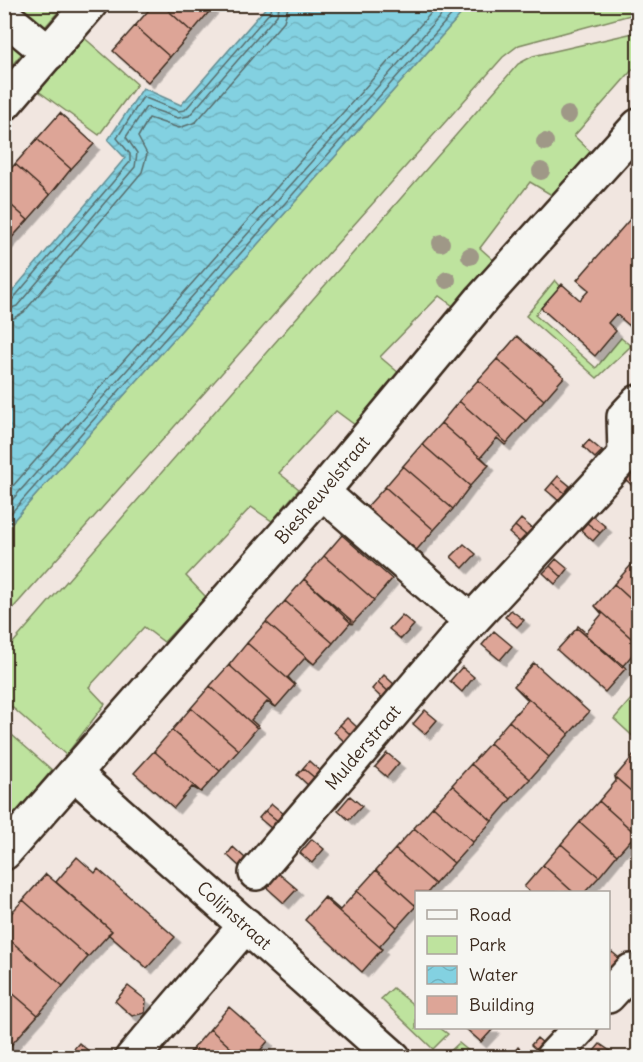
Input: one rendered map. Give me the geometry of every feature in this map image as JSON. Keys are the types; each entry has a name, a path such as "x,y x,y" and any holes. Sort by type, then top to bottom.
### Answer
{"street":[{"path":"4,104 90,4"},
{"path":"4,16 49,53"},
{"name":"Biesheuvelstraat","path":"4,853 322,492 482,299 639,126"},
{"name":"Mulderstraat","path":"256,873 471,621 625,455 624,417 639,402"},
{"path":"322,492 471,621"},
{"name":"Colijnstraat","path":"75,774 394,1058"},
{"path":"132,1058 246,926"},
{"path":"610,995 631,971 639,977"},
{"path":"552,1058 579,1029"}],"green space":[{"path":"15,5 64,5 45,27"},
{"path":"469,5 638,5 638,13 519,45 503,57 5,617 5,530"},
{"path":"638,32 638,72 633,69 574,136 593,154 555,197 530,182 480,248 498,264 459,310 439,296 380,357 399,373 355,425 336,411 279,473 299,489 272,521 251,507 186,576 206,597 164,642 144,627 89,687 105,704 66,755 5,701 5,652 518,64 533,56"},
{"path":"81,35 137,84 99,135 34,88"},
{"path":"5,36 24,51 5,73"},
{"path":"555,280 560,286 535,315 596,368 621,338 631,346 597,378 526,316"},
{"path":"638,691 638,741 614,719"},
{"path":"5,729 52,770 5,826"},
{"path":"393,988 415,1006 415,1029 441,1029 448,1034 433,1049 381,999"},
{"path":"459,1043 476,1057 445,1056"}],"water":[{"path":"268,5 469,5 5,530 5,300 125,158 108,140 143,88 181,105"}],"building":[{"path":"154,4 161,4 192,32 170,57 135,26"},
{"path":"161,4 212,4 214,6 192,32"},
{"path":"135,26 170,57 148,82 113,51"},
{"path":"60,113 94,144 71,169 37,139"},
{"path":"37,139 71,169 50,195 15,164"},
{"path":"15,164 50,195 28,220 4,199 4,176"},
{"path":"4,199 28,220 6,244 4,243"},
{"path":"638,210 638,318 631,327 616,314 608,323 616,331 595,356 541,308 562,284 580,300 589,290 577,280"},
{"path":"517,336 564,377 544,400 497,359"},
{"path":"497,359 544,400 526,421 478,380"},
{"path":"478,380 526,421 507,443 459,401"},
{"path":"459,401 507,443 505,445 497,438 481,457 489,465 441,423"},
{"path":"441,423 489,465 470,486 422,444"},
{"path":"589,440 602,451 595,458 583,447"},
{"path":"422,444 470,486 453,509 403,466"},
{"path":"403,466 453,509 434,530 385,487"},
{"path":"632,472 638,478 637,490 625,479"},
{"path":"558,476 570,486 565,493 552,483"},
{"path":"552,483 565,493 558,500 546,490"},
{"path":"385,487 434,530 414,553 365,509"},
{"path":"593,516 606,527 600,533 587,523"},
{"path":"521,519 533,529 527,536 515,526"},
{"path":"587,523 600,533 593,541 581,530"},
{"path":"515,526 527,536 521,543 509,533"},
{"path":"342,535 392,579 374,600 324,556"},
{"path":"464,544 476,554 463,568 451,557"},
{"path":"324,556 374,600 352,624 304,579"},
{"path":"556,559 568,569 562,577 550,566"},
{"path":"633,563 638,568 638,606 614,584"},
{"path":"550,566 562,577 555,584 543,573"},
{"path":"304,579 352,621 333,643 285,601"},
{"path":"614,584 638,606 638,644 595,606"},
{"path":"285,601 333,643 314,664 266,622"},
{"path":"595,606 638,644 638,648 622,667 577,628 578,626 586,633 602,614"},
{"path":"511,610 524,620 517,627 505,617"},
{"path":"402,615 414,625 401,639 389,629"},
{"path":"266,622 314,664 305,658 288,677 295,685 247,643"},
{"path":"577,628 626,668 605,692 557,650"},
{"path":"494,631 512,646 500,660 482,645"},
{"path":"247,643 295,685 276,707 229,665"},
{"path":"534,663 589,712 569,734 514,686"},
{"path":"229,665 276,707 267,702 251,720 259,727 257,728 210,686"},
{"path":"462,667 474,677 462,692 450,681"},
{"path":"384,675 396,686 390,693 378,682"},
{"path":"378,682 390,693 384,700 372,689"},
{"path":"210,686 257,728 239,750 191,708"},
{"path":"514,686 569,734 549,757 509,721 528,700"},
{"path":"191,708 239,750 220,771 172,730"},
{"path":"425,710 437,720 425,734 413,724"},
{"path":"347,718 358,728 352,736 340,725"},
{"path":"509,721 549,757 530,779 490,743"},
{"path":"340,725 352,736 346,743 334,732"},
{"path":"172,730 220,771 201,792 154,751"},
{"path":"490,743 530,779 511,799 471,764"},
{"path":"154,751 201,792 192,787 174,808 134,773"},
{"path":"387,753 399,763 387,777 375,767"},
{"path":"634,755 638,758 638,797 615,777"},
{"path":"309,761 321,772 315,778 303,768"},
{"path":"471,764 511,799 492,821 452,785"},
{"path":"303,768 315,778 309,786 297,775"},
{"path":"615,777 638,797 638,831 636,834 599,801 616,781"},
{"path":"452,785 492,821 473,842 433,806"},
{"path":"350,796 362,806 349,820 338,810"},
{"path":"599,801 636,834 617,855 580,822"},
{"path":"272,804 284,814 278,821 265,811"},
{"path":"433,806 473,842 454,863 414,828"},
{"path":"265,811 278,821 271,828 259,818"},
{"path":"580,822 617,855 599,877 561,844"},
{"path":"414,828 454,863 435,884 395,849"},
{"path":"312,839 324,849 312,863 300,853"},
{"path":"561,844 599,877 586,891 572,891 543,865"},
{"path":"233,847 245,858 239,866 227,855"},
{"path":"395,849 435,884 429,891 415,891 415,905 376,870"},
{"path":"77,857 95,873 98,869 175,937 147,968 108,934 112,931 56,882"},
{"path":"543,865 572,891 529,891 524,887"},
{"path":"376,870 415,907 397,927 357,891"},
{"path":"278,873 297,889 284,903 266,887"},
{"path":"46,874 112,931 88,957 23,900"},
{"path":"357,891 397,927 380,946 382,949 324,898 340,910"},
{"path":"324,898 382,949 362,972 305,920"},
{"path":"23,900 88,957 63,986 4,935 4,921"},
{"path":"4,935 63,986 38,1015 4,986"},
{"path":"612,952 624,962 610,972"},
{"path":"4,986 38,1015 12,1044 4,1037"},
{"path":"128,986 146,1000 145,1013 132,1016 115,1001"},
{"path":"229,1007 268,1041 254,1058 242,1058 210,1029"},
{"path":"210,1029 242,1058 199,1058 191,1051"},
{"path":"466,1029 493,1029 481,1042"},
{"path":"4,1037 12,1044 4,1053"},
{"path":"537,1038 549,1048 543,1056 531,1045"},
{"path":"79,1043 96,1057 96,1058 66,1058"},
{"path":"600,1044 610,1051 604,1058 588,1058"},
{"path":"518,1047 529,1058 509,1058"},
{"path":"191,1051 199,1058 186,1058"}]}
